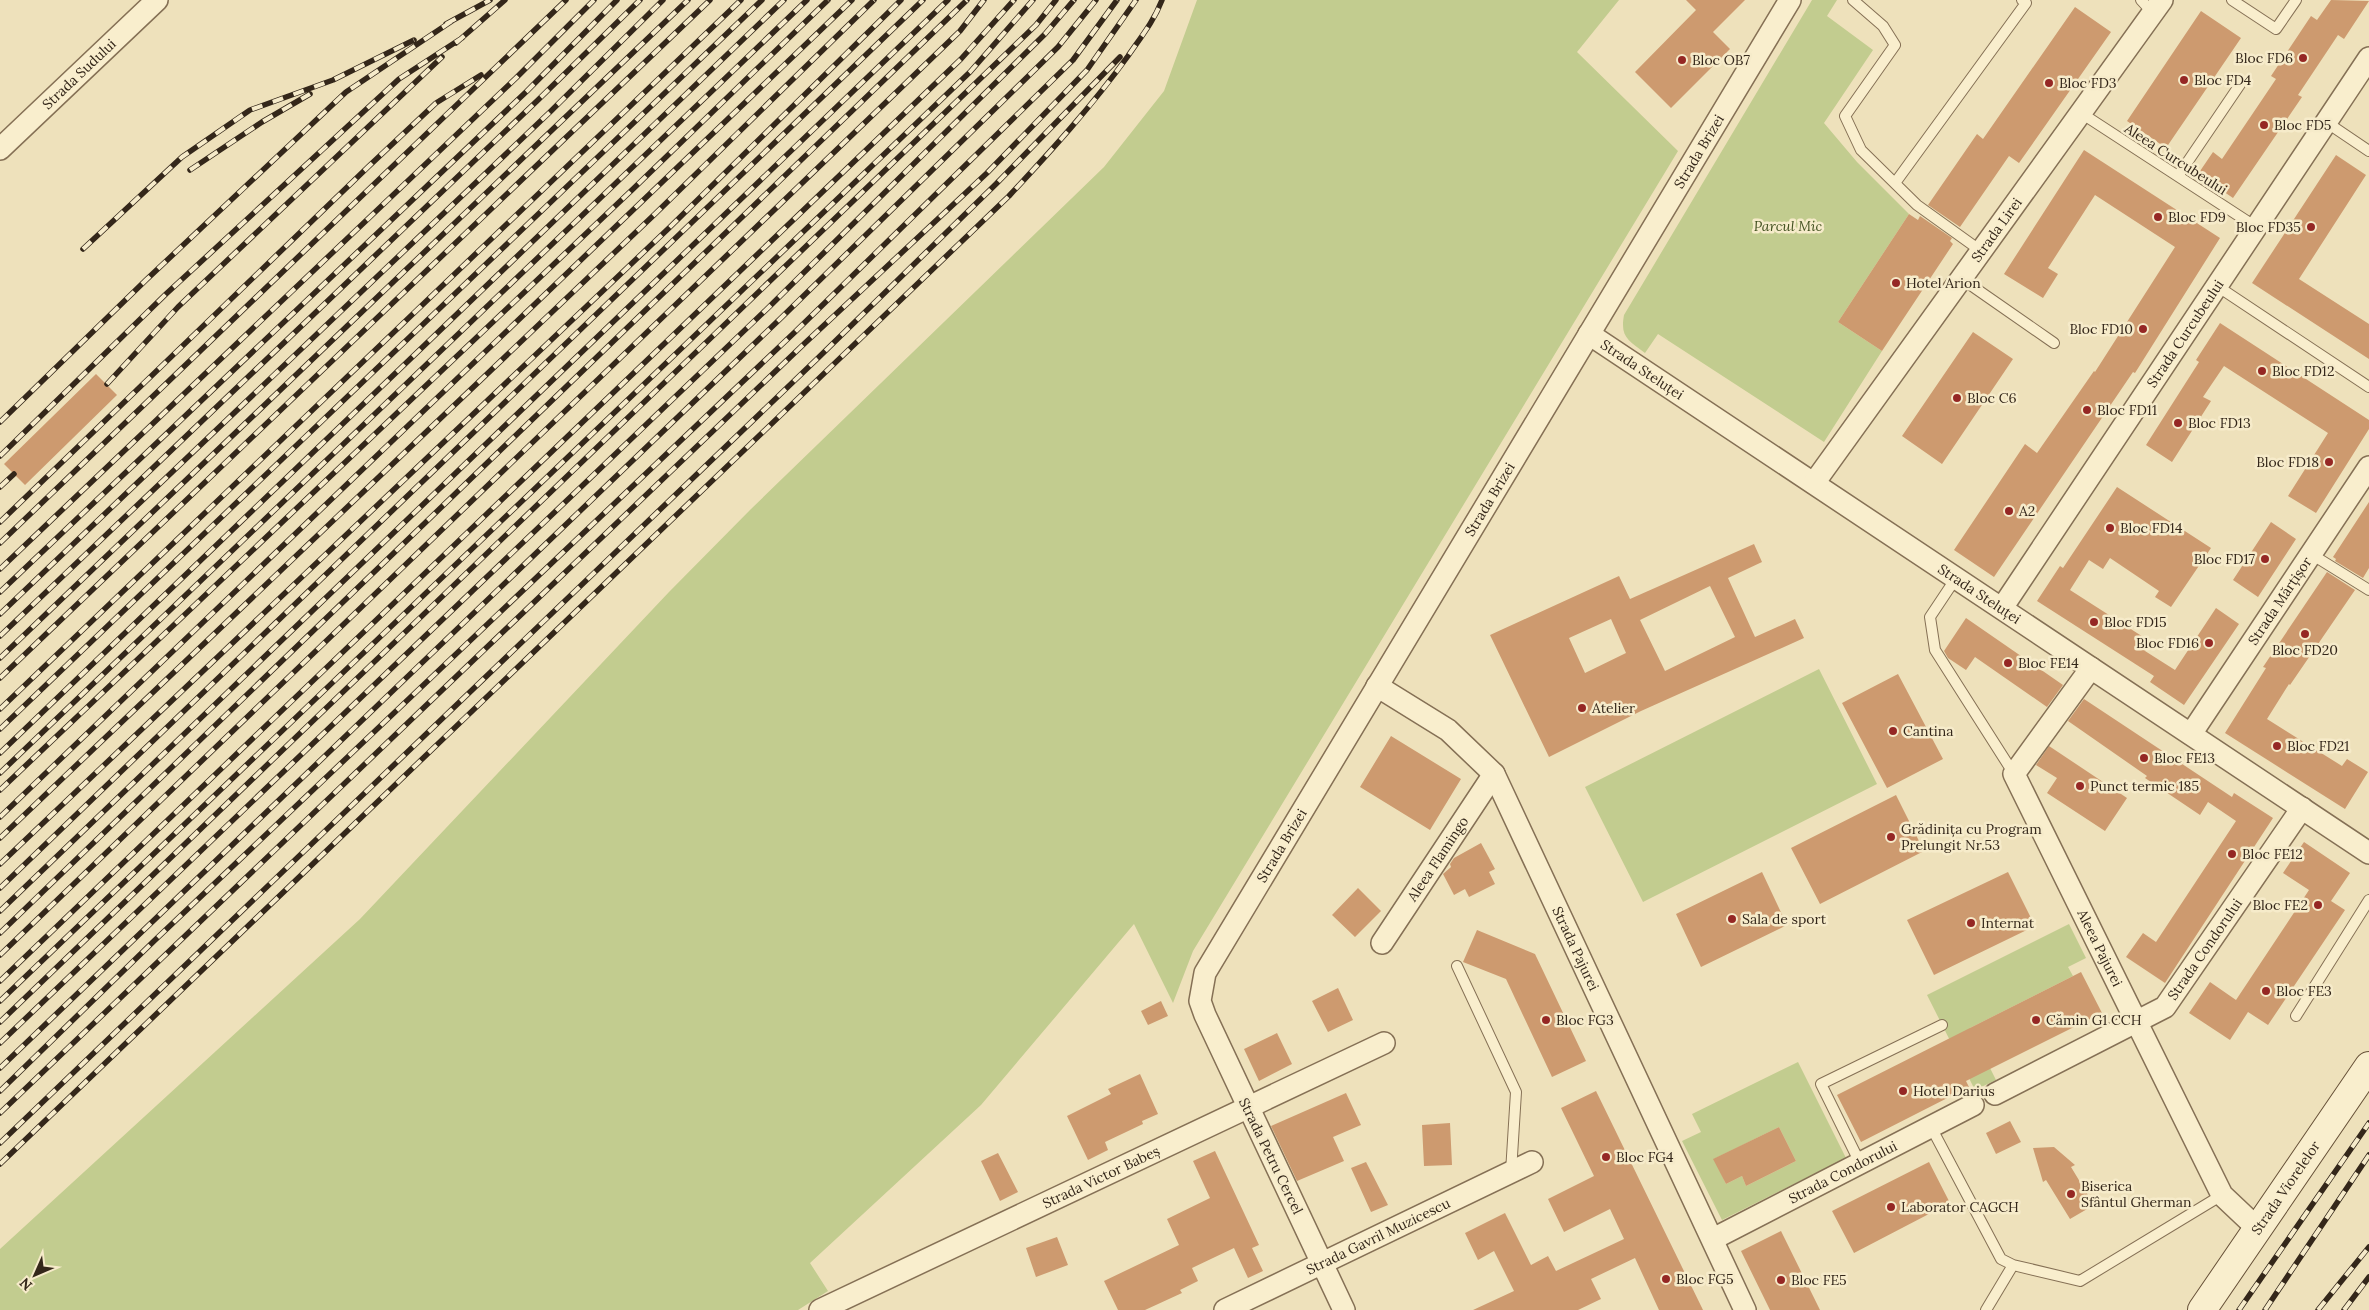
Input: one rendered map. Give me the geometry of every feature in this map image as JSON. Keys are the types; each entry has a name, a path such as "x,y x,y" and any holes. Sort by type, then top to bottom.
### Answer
{"street":[{"name":"Strada Sudului","path":"0,149 157,0"},
{"name":"Strada Brizei","path":"1200,1001 1205,973 1212,957 1790,0"},
{"name":"Strada Lirei","path":"1814,483 2081,113 2152,4"},
{"name":"Strada Curcubeului","path":"2002,608 2369,58"},
{"name":"Strada Steluței","path":"1589,334 2369,853"},
{"name":"Strada Mărțișor","path":"2191,734 2369,467"},
{"path":"2014,774 2091,668"},
{"name":"Strada Pajurei","path":"1377,686 1448,730 1494,774 1745,1310"},
{"name":"Aleea Flamingo","path":"1382,943 1494,774"},
{"name":"Aleea Pajurei","path":"2014,774 2222,1195 2258,1229"},
{"name":"Strada Condorului","path":"1995,1094 2165,1007 2302,808"},
{"name":"Strada Petru Cercel","path":"1200,1001 1248,1109 1344,1310"},
{"name":"Strada Victor Babeș","path":"820,1310 1384,1043"},
{"name":"Strada Viorelelor","path":"2202,1310 2369,1066"},
{"name":"Strada Condorului","path":"1712,1239 1973,1105"},
{"name":"Strada Gavril Muzicescu","path":"1225,1310 1532,1162"}],"lane":[{"path":"1852,0 1883,26 1895,45 1845,116 1861,150 1917,205 1981,251"},
{"path":"1895,183 2026,3 2022,0"},
{"path":"2232,0 2276,29 2296,0"},
{"path":"2178,176 2241,83"},
{"name":"Aleea Curcubeului","path":"2081,113 2256,227"},
{"path":"2326,122 2369,151"},
{"path":"1962,279 2054,343"},
{"path":"2217,286 2369,387"},
{"path":"2311,554 2369,590"},
{"path":"1956,578 1930,617 1935,650 2014,774"},
{"path":"2296,1016 2369,900"},
{"path":"1458,966 1516,1092 1512,1172"},
{"path":"1860,1163 1821,1084 1942,1025"},
{"path":"1931,1127 2001,1259 2013,1265 2080,1281 2222,1195"},
{"path":"1986,1310 2013,1265"}],"green space":[{"path":"1197,0 1619,0 1577,52 1678,151 1193,951 1173,1003 1134,924 981,1105 810,1263 828,1291 798,1310 0,1310 0,1249 360,919 669,592 751,509 1104,167 1164,91"},
{"name":"Parcul Mic","path":"1812,0 1837,0 1827,16 1873,50 1824,123 1857,162 1909,214 1838,322 1882,351 1824,442 1658,334 1645,353 1630,341 1623,328 1624,315"},
{"path":"1819,669 1877,784 1643,902 1585,787"},
{"path":"2069,924 2086,958 2068,967 2073,976 1970,1028 1996,1080 1975,1090 1927,995"},
{"path":"1798,1062 1846,1158 1722,1220 1682,1141 1701,1132 1692,1114","holes":["1779,1127 1796,1161 1746,1186 1742,1176 1726,1184 1714,1159"]}],"building":[{"name":"Bloc OB7","path":"1686,0 1745,0 1713,32 1730,49 1671,108 1635,72 1696,10"},
{"path":"2331,0 2369,1 2344,39 2338,35 2298,95 2302,97 2233,198 2198,174 2213,152 2222,159 2276,79 2271,76 2311,16 2317,20"},
{"name":"Bloc FD3","path":"2075,7 2111,32 2019,163 2009,156 1960,227 1928,205 1977,134 1983,139"},
{"name":"Bloc FD4","path":"2201,11 2241,38 2166,148 2127,121"},
{"path":"2084,150 2220,238 2135,373 2133,372 1994,577 1954,550 2025,444 2037,453 2095,372 2175,247 2095,195 2048,268 2058,274 2043,298 2004,274"},
{"name":"Bloc FD35","path":"2336,155 2366,175 2299,279 2369,324 2369,359 2252,283"},
{"name":"Hotel Arion","path":"1909,214 1918,220 1920,216 1952,238 1950,241 1953,244 1882,351 1838,322"},
{"path":"2220,323 2369,420 2369,429 2316,513 2288,496 2328,433 2224,366 2203,397 2211,401 2172,462 2146,445 2199,362 2196,360"},
{"name":"Bloc C6","path":"1973,332 2013,359 1942,464 1902,436"},
{"path":"96,374 117,395 25,485 4,464"},
{"path":"2117,487 2211,548 2171,607 2155,597 2159,591 2110,558 2103,569 2089,560 2070,590 2151,642 2145,651 2175,670 2216,608 2239,624 2184,705 2150,682 2154,676 2037,601 2060,566 2063,568"},
{"path":"2369,502 2369,568 2363,578 2335,561 2336,559 2333,557"},
{"name":"Bloc FD17","path":"2271,522 2296,539 2258,597 2233,580"},
{"path":"1754,544 1762,562 1728,578 1755,637 1795,619 1804,638 1641,711 1549,757 1490,635 1619,576 1630,599","holes":["1710,586 1735,637 1665,671 1640,620","1611,619 1626,653 1585,673 1569,638"]},
{"path":"2327,572 2355,590 2289,684 2267,719 2342,766 2347,759 2368,772 2345,809 2225,733 2266,668 2263,667"},
{"name":"Bloc FE14","path":"1966,618 2063,685 2047,707 1975,657 1966,670 1948,658 1944,651"},
{"name":"Cantina","path":"1898,674 1943,759 1887,788 1842,703"},
{"path":"2084,699 2232,797 2234,793 2273,818 2165,983 2126,957 2143,933 2156,942 2236,821 2208,802 2200,815 2145,778 2147,776 2068,721"},
{"path":"1391,736 1461,779 1430,830 1360,787"},
{"name":"Punct termic 185","path":"2049,746 2127,798 2105,831 2047,793 2057,778 2036,765"},
{"path":"1896,795 1924,851 1820,904 1791,848"},
{"path":"2304,842 2350,873 2331,901 2345,910 2268,1025 2248,1012 2230,1040 2189,1013 2210,982 2236,1000 2309,890 2283,873"},
{"path":"1481,843 1495,869 1489,872 1495,884 1469,897 1465,889 1454,895 1443,874 1451,867 1450,864 1454,858"},
{"name":"Sala de sport","path":"1762,872 1787,925 1701,967 1676,914"},
{"name":"Internat","path":"2008,872 2035,926 1934,975 1907,920"},
{"path":"1358,888 1381,911 1355,937 1332,915"},
{"name":"Bloc FG3","path":"1477,930 1535,954 1586,1061 1552,1077 1506,979 1463,962"},
{"path":"2081,972 2102,1013 1966,1081 1969,1087 1861,1142 1837,1095"},
{"path":"1338,988 1353,1020 1328,1032 1312,1001"},
{"path":"1161,1001 1168,1016 1148,1025 1141,1011"},
{"path":"1277,1033 1292,1064 1259,1081 1244,1049"},
{"path":"1140,1074 1158,1114 1142,1121 1143,1124 1105,1142 1108,1150 1088,1160 1067,1116 1111,1094 1108,1089"},
{"path":"1596,1091 1703,1310 1659,1310 1635,1258 1591,1279 1601,1299 1578,1310 1473,1310 1514,1291 1494,1251 1478,1260 1465,1233 1505,1213 1531,1265 1548,1256 1556,1271 1624,1239 1610,1209 1564,1232 1548,1199 1594,1176 1561,1108"},
{"path":"1346,1093 1361,1125 1333,1137 1344,1161 1297,1181 1271,1126"},
{"path":"2010,1121 2021,1142 1996,1154 1986,1133"},
{"path":"1450,1123 1452,1165 1424,1166 1422,1125"},
{"path":"1779,1127 1796,1161 1746,1186 1742,1176 1726,1184 1713,1159"},
{"name":"Biserica Sfântul Gherman","path":"2054,1147 2075,1165 2071,1167 2094,1205 2070,1219 2046,1180 2043,1182 2033,1148"},
{"path":"1215,1151 1259,1245 1252,1248 1263,1271 1248,1278 1234,1248 1192,1268 1198,1281 1180,1290 1182,1293 1145,1310 1118,1310 1104,1281 1179,1245 1167,1219 1210,1198 1193,1161"},
{"path":"998,1153 1018,1192 1000,1201 981,1161"},
{"path":"1366,1162 1388,1205 1371,1212 1351,1168"},
{"name":"Laborator CAGCH","path":"1929,1162 1950,1203 1854,1253 1832,1211"},
{"name":"Bloc FE5","path":"1781,1231 1820,1310 1770,1310 1741,1251"},
{"path":"1057,1237 1068,1265 1036,1277 1026,1248"}],"railway":[{"path":"446,24 490,0"},
{"path":"456,43 505,0"},
{"path":"0,543 566,0"},
{"path":"0,569 516,78 594,0"},
{"path":"0,592 527,91 617,0"},
{"path":"0,614 538,100 640,0"},
{"path":"0,636 550,112 663,0"},
{"path":"0,658 688,0"},
{"path":"0,678 710,0"},
{"path":"0,709 741,0"},
{"path":"0,729 762,0"},
{"path":"0,753 784,0"},
{"path":"0,773 807,0"},
{"path":"0,790 633,189 828,0"},
{"path":"0,817 852,0"},
{"path":"0,838 656,213 874,0"},
{"path":"0,864 669,228 901,0"},
{"path":"0,888 923,0"},
{"path":"0,911 948,0"},
{"path":"0,933 967,0"},
{"path":"0,955 960,31 984,0"},
{"path":"0,981 961,59 1014,0"},
{"path":"0,1001 970,72 1033,0"},
{"path":"0,1022 1036,25 1056,0"},
{"path":"0,1043 769,307 1045,34 1074,0"},
{"path":"0,1068 781,318 1058,47 1096,0"},
{"path":"0,1091 154,941 796,331 1073,60 1117,0"},
{"path":"0,1113 805,343 987,173 1087,70 1136,0"},
{"path":"0,1164 1009,196 1100,93 1147,29 1162,0"},
{"path":"0,422 146,280 346,92 452,21"},
{"path":"0,456 166,294 399,79 462,38"},
{"path":"83,249 182,157 250,110 333,80 414,40"},
{"path":"107,384 178,307 442,57"},
{"path":"0,1143 818,358 996,184 1120,57"},
{"path":"0,522 436,103 481,75"},
{"path":"190,170 262,122 310,94"},
{"path":"0,487 14,474"},
{"path":"2239,1310 2369,1123"},
{"path":"2265,1310 2369,1155"},
{"path":"2318,1310 2369,1247"},
{"path":"2344,1310 2369,1277"}],"place":[{"name":"Bloc FD6","path":"2303,58"},
{"name":"Bloc OB7","path":"1682,60"},
{"name":"Bloc FD4","path":"2184,80"},
{"name":"Bloc FD3","path":"2049,83"},
{"name":"Bloc FD5","path":"2264,125"},
{"name":"Bloc FD9","path":"2158,217"},
{"name":"Bloc FD35","path":"2311,227"},
{"name":"Hotel Arion","path":"1896,283"},
{"name":"Bloc FD10","path":"2143,329"},
{"name":"Bloc FD12","path":"2262,371"},
{"name":"Bloc C6","path":"1957,398"},
{"name":"Bloc FD11","path":"2087,410"},
{"name":"Bloc FD13","path":"2178,423"},
{"name":"Bloc FD18","path":"2329,462"},
{"name":"A2","path":"2009,511"},
{"name":"Bloc FD14","path":"2110,528"},
{"name":"Bloc FD17","path":"2265,559"},
{"name":"Bloc FD15","path":"2094,622"},
{"name":"Bloc FD20","path":"2305,634"},
{"name":"Bloc FD16","path":"2209,643"},
{"name":"Bloc FE14","path":"2008,663"},
{"name":"Atelier","path":"1582,708"},
{"name":"Cantina","path":"1893,731"},
{"name":"Bloc FD21","path":"2277,746"},
{"name":"Bloc FE13","path":"2144,758"},
{"name":"Punct termic 185","path":"2080,786"},
{"name":"Grădinița cu Program Prelungit Nr.53","path":"1891,837"},
{"name":"Bloc FE12","path":"2232,854"},
{"name":"Bloc FE2","path":"2318,905"},
{"name":"Sala de sport","path":"1732,919"},
{"name":"Internat","path":"1971,923"},
{"name":"Bloc FE3","path":"2266,991"},
{"name":"Bloc FG3","path":"1546,1020"},
{"name":"Cămin G1 CCH","path":"2036,1020"},
{"name":"Hotel Darius","path":"1903,1091"},
{"name":"Bloc FG4","path":"1606,1157"},
{"name":"Biserica Sfântul Gherman","path":"2071,1194"},
{"name":"Laborator CAGCH","path":"1891,1207"},
{"name":"Bloc FG5","path":"1666,1279"},
{"name":"Bloc FE5","path":"1781,1280"}]}
